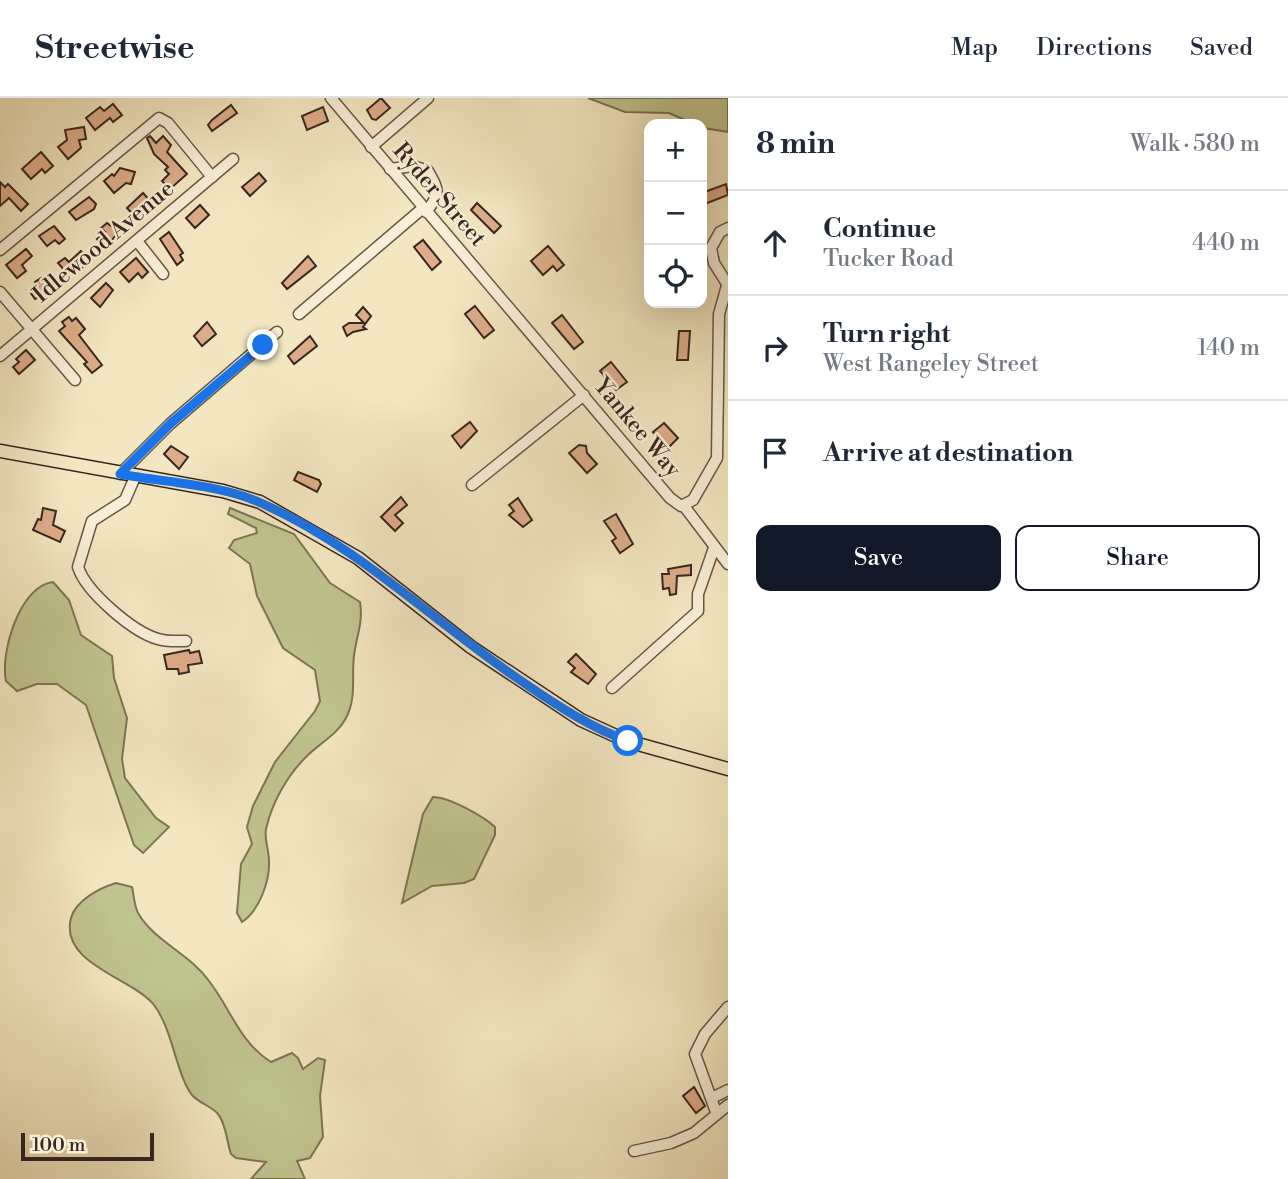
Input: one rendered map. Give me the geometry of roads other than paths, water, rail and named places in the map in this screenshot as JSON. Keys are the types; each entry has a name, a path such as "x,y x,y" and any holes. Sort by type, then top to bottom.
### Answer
{"main road":[{"path":"0,452 223,491 271,508 358,558 471,647 581,719 628,741 728,769"}],"street":[{"name":"Ryder Street","path":"331,98 517,318"},
{"path":"371,147 428,98"},
{"path":"0,250 160,118 169,123 212,177"},
{"name":"Idlewood Avenue","path":"0,356 233,159"},
{"path":"299,314 437,198 437,188 428,171 413,166 390,169"},
{"name":"Yankee Way","path":"517,318 673,501 684,506 693,500 717,458 719,314 727,282 710,255 720,232 728,228"},
{"path":"137,241 163,274"},
{"path":"0,292 75,380"},
{"path":"120,474 170,424 277,332"},
{"path":"472,485 584,395"},
{"path":"135,477 125,500 92,521 78,567 87,584 119,615 155,638 186,641"},
{"path":"684,506 728,565"},
{"path":"612,688 698,611 698,594 714,548"},
{"path":"716,1112 695,1054 705,1034 728,1007"},
{"path":"712,1098 728,1090"},
{"path":"634,1151 671,1143 694,1133 716,1112 728,1105"}]}
